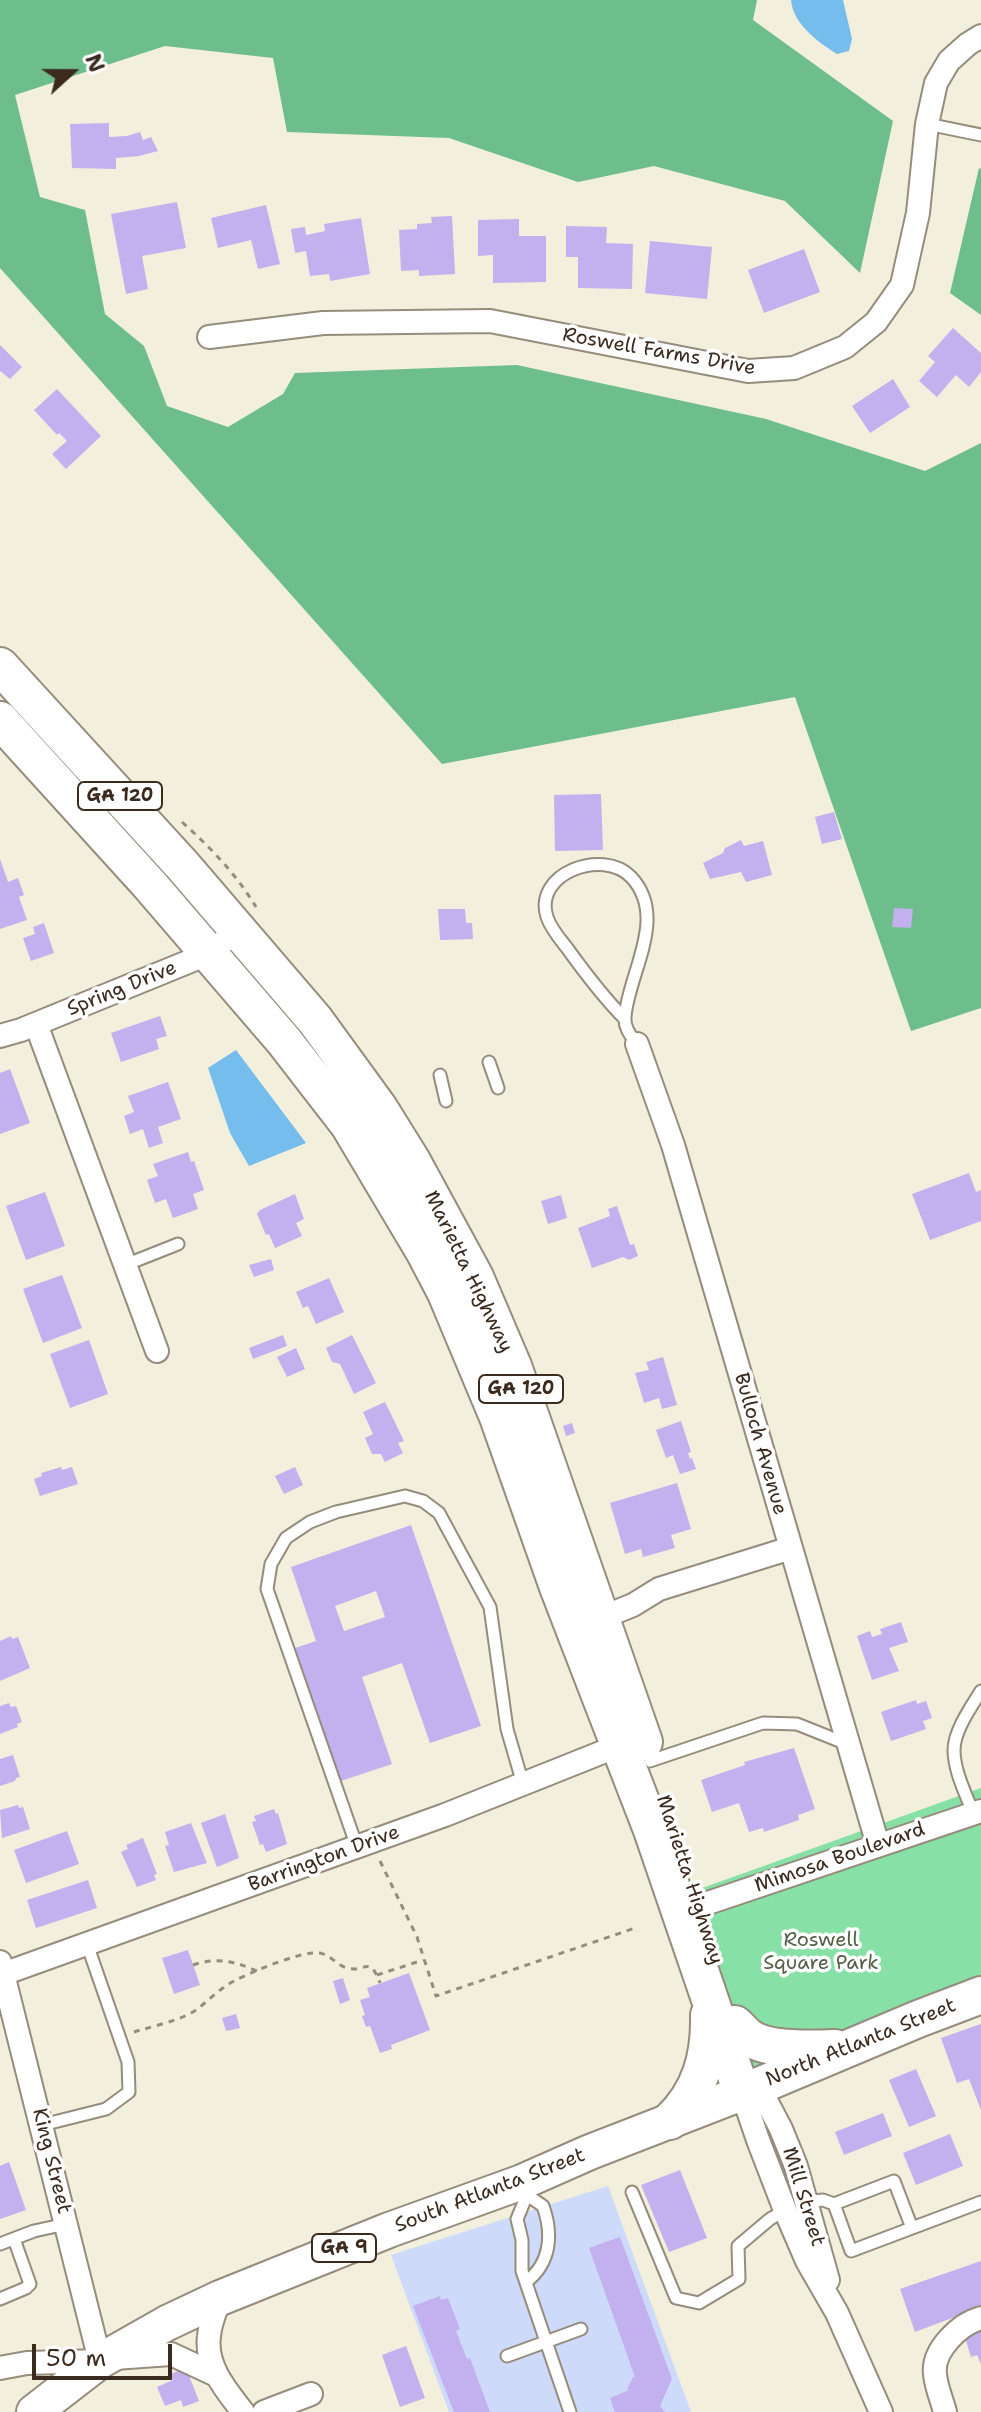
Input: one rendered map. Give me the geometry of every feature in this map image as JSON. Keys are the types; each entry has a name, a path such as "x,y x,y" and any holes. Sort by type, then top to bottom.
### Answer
{"highway":[{"name":"Marietta Highway","path":"0,666 116,791 315,1020 349,1065 412,1161 450,1229 495,1321 513,1366 601,1618 705,1982 750,2089"},
{"name":"Marietta Highway","path":"0,720 210,953 284,1041 349,1125 398,1204 446,1293 485,1382 558,1587 637,1748 699,1906 735,2024 750,2089"},
{"path":"670,2121 684,2108 697,2087 705,2063 709,2028 705,1982"},
{"name":"North Atlanta Street","path":"750,2089 981,1995"},
{"path":"735,2024 758,2042 807,2049 850,2047"}],"main road":[{"name":"South Atlanta Street","path":"34,2412 102,2360 167,2323 220,2298 389,2230 524,2188 590,2152 750,2089"}],"street":[{"name":"Roswell Farms Drive","path":"209,337 323,323 490,321 748,371 794,368 845,347 876,322 902,285 918,213 927,124 936,83 949,61 981,36"},
{"name":"Spring Drive","path":"0,1036 210,953 237,930"},
{"path":"36,1024 157,1351"},
{"name":"Bulloch Avenue","path":"637,1044 673,1145 878,1845"},
{"path":"601,1618 633,1605 659,1589 791,1548"},
{"name":"Barrington Drive","path":"2,1968 87,1944 523,1784 637,1748"},
{"name":"Mimosa Boulevard","path":"699,1906 977,1812"},
{"name":"King Street","path":"2,1968 102,2360"},
{"name":"Mill Street","path":"750,2089 781,2129 806,2201 837,2313"},
{"name":"Mill Street","path":"750,2089 785,2210 807,2261 837,2313 881,2412"},
{"path":"220,2298 208,2338 216,2375 243,2412"},
{"path":"945,2412 934,2374 937,2357 957,2332 981,2318"},
{"path":"0,2368 27,2363 171,2354 216,2375"},
{"path":"264,2412 311,2394"}],"lane":[{"path":"927,124 981,135"},
{"path":"625,1019 599,993 546,916 547,899 554,883 568,871 586,865 608,865 630,875 639,888 648,917 625,1019 628,1033 637,1044"},
{"path":"489,1062 498,1088"},
{"path":"440,1075 446,1101"},
{"path":"125,1265 178,1244"},
{"path":"363,1845 267,1589 271,1564 286,1538 310,1522 336,1512 405,1496 423,1501 439,1513 490,1607 507,1729 523,1784"},
{"path":"977,1812 960,1775 954,1748 958,1732 981,1691"},
{"path":"637,1748 763,1723 797,1724 848,1745"},
{"path":"42,2125 106,2109 129,2092 128,2062 87,1944"},
{"path":"632,2192 676,2298 699,2303 739,2279 738,2246 770,2219 806,2201 823,2200 834,2204 894,2181 912,2228"},
{"path":"524,2188 517,2219 522,2240 522,2271 570,2412"},
{"path":"524,2188 543,2206 549,2238 542,2266 526,2282"},
{"path":"834,2204 851,2251 981,2202"},
{"path":"0,2244 34,2231 67,2224"},
{"path":"0,2299 30,2284 14,2239"},
{"path":"507,2356 581,2329"}],"path":[{"path":"363,1845 406,1910 436,1996 638,1927"},
{"path":"119,2037 189,2014 226,1986 305,1954 320,1953 347,1968 366,1966 376,1971 380,1983"},
{"path":"193,1965 217,1959 229,1960 257,1971"},
{"path":"377,1975 424,1960"}],"shaded area":[{"path":"608,2186 691,2412 449,2412 391,2255"}],"green space":[{"path":"0,0 757,0 753,20 893,121 860,273 785,201 654,166 578,182 449,138 287,132 273,58 165,46 15,95 40,197 85,210 105,314 144,346 167,406 228,427 283,394 295,373 517,365 766,419 925,471 981,443 981,1008 911,1031 795,697 442,764 0,268"},
{"path":"981,169 981,315 950,293"},
{"name":"Roswell Square Park","path":"981,1788 981,2001 758,2085 694,1891"}],"water":[{"path":"791,0 843,0 852,39 849,51 837,54 815,38 796,17"},
{"path":"236,1050 306,1143 249,1166 230,1133 208,1068"}],"building":[{"path":"109,123 109,137 140,132 143,140 151,137 158,151 116,158 116,169 72,168 70,124"},
{"path":"177,202 186,248 142,256 148,289 126,294 111,214"},
{"path":"266,205 280,264 258,269 251,240 218,248 211,218"},
{"path":"452,216 455,274 419,276 419,270 401,271 399,230 417,229 417,224 432,223 431,217"},
{"path":"361,218 370,274 330,281 329,274 310,276 306,251 295,253 291,229 305,227 306,235 325,231 324,224"},
{"path":"519,219 519,236 546,236 546,282 493,283 493,255 478,256 478,220"},
{"path":"566,226 607,227 606,243 633,244 632,289 578,288 578,257 566,257"},
{"path":"650,241 712,247 707,299 645,293"},
{"path":"804,249 820,292 764,313 748,270"},
{"path":"953,328 981,353 981,372 969,387 956,375 937,397 919,381 935,362 928,356"},
{"path":"0,345 22,367 10,379 0,371"},
{"path":"893,379 910,407 870,433 852,406"},
{"path":"57,389 101,436 66,469 52,454 67,441 59,433 57,435 34,410"},
{"path":"601,794 603,850 555,851 554,795"},
{"path":"834,812 842,839 822,844 815,817"},
{"path":"741,840 744,846 763,841 772,875 746,882 741,872 710,879 703,863"},
{"path":"0,859 8,882 18,878 24,895 19,897 27,920 0,929"},
{"path":"894,908 913,909 911,928 892,927"},
{"path":"438,909 465,909 466,923 472,923 473,939 440,940"},
{"path":"44,923 54,953 31,961 23,938 35,934 33,927"},
{"path":"160,1016 167,1036 156,1039 159,1049 121,1062 111,1033"},
{"path":"10,1069 30,1123 0,1134 0,1073"},
{"path":"168,1082 181,1119 158,1127 163,1143 149,1148 143,1129 130,1134 124,1116 134,1112 128,1096"},
{"path":"188,1152 204,1190 193,1194 198,1209 173,1218 166,1199 155,1203 147,1180 158,1176 153,1164"},
{"path":"969,1173 976,1192 981,1190 981,1221 930,1240 912,1194"},
{"path":"45,1192 65,1246 26,1260 6,1206"},
{"path":"295,1194 304,1219 296,1223 302,1236 275,1248 257,1214"},
{"path":"561,1195 567,1218 548,1224 541,1201"},
{"path":"617,1206 630,1245 634,1244 638,1256 629,1260 623,1257 592,1268 578,1228 610,1216 608,1209"},
{"path":"271,1259 274,1270 254,1277 249,1265"},
{"path":"62,1275 82,1328 43,1343 23,1289"},
{"path":"329,1278 344,1312 316,1324 308,1306 303,1308 296,1292"},
{"path":"283,1335 287,1346 253,1359 249,1348"},
{"path":"352,1335 376,1383 354,1394 340,1364 332,1362 326,1348"},
{"path":"89,1340 108,1394 70,1408 50,1354"},
{"path":"296,1348 305,1369 287,1377 277,1357"},
{"path":"663,1357 677,1405 662,1409 659,1398 644,1403 635,1373 649,1370 646,1362"},
{"path":"385,1402 404,1441 398,1443 403,1453 385,1462 381,1454 372,1454 365,1438 373,1434 363,1412"},
{"path":"681,1421 691,1452 688,1453 696,1469 680,1474 673,1455 666,1458 656,1430"},
{"path":"572,1423 575,1433 566,1436 563,1426"},
{"path":"61,1467 62,1470 72,1467 78,1484 40,1496 34,1479 42,1476 41,1473"},
{"path":"295,1467 303,1485 284,1494 275,1476"},
{"path":"677,1483 691,1529 671,1535 675,1548 643,1557 641,1549 625,1554 610,1503"},
{"path":"411,1525 481,1726 430,1743 402,1663 362,1677 392,1764 341,1781 295,1648 316,1641 291,1567","holes":["376,1591 385,1617 344,1631 335,1606"]},
{"path":"901,1622 908,1642 889,1648 899,1671 872,1680 857,1636 870,1631 872,1637 882,1634 880,1629"},
{"path":"11,1636 12,1639 18,1637 30,1668 0,1681 0,1641"},
{"path":"916,1700 917,1704 926,1701 932,1718 923,1721 926,1729 891,1741 881,1712"},
{"path":"9,1703 11,1707 16,1706 22,1722 17,1724 18,1727 0,1734 0,1706"},
{"path":"794,1748 815,1809 798,1815 799,1820 764,1832 763,1828 749,1832 739,1803 712,1812 701,1780 745,1765 744,1762"},
{"path":"13,1755 20,1777 0,1786 0,1759"},
{"path":"18,1805 19,1808 23,1807 30,1829 2,1838 0,1810"},
{"path":"274,1809 287,1844 266,1852 263,1844 260,1845 252,1822 256,1821 254,1816"},
{"path":"225,1814 239,1858 217,1867 201,1823"},
{"path":"191,1823 207,1863 174,1872 165,1846 169,1845 165,1832"},
{"path":"67,1831 79,1864 26,1883 14,1850"},
{"path":"143,1838 157,1874 154,1875 156,1880 137,1887 121,1852 128,1849 126,1845"},
{"path":"88,1880 97,1908 36,1928 27,1900"},
{"path":"188,1950 200,1985 174,1994 162,1958"},
{"path":"409,1973 430,2030 391,2045 392,2049 380,2053 370,2026 366,2027 360,2000 370,1997 367,1988"},
{"path":"343,1978 350,2000 340,2004 333,1981"},
{"path":"236,2014 240,2028 226,2031 222,2018"},
{"path":"981,2024 981,2110 969,2079 957,2083 941,2038"},
{"path":"916,2069 936,2116 909,2127 889,2080"},
{"path":"883,2113 892,2136 844,2155 835,2132"},
{"path":"950,2134 963,2166 916,2185 903,2153"},
{"path":"9,2162 26,2210 0,2219 0,2166"},
{"path":"680,2170 707,2238 669,2252 641,2185"},
{"path":"620,2237 672,2379 660,2406 665,2412 615,2412 610,2398 629,2390 635,2377 589,2248"},
{"path":"981,2261 981,2307 915,2332 900,2289"},
{"path":"440,2296 441,2300 448,2298 460,2329 456,2331 467,2359 470,2358 490,2412 454,2412 413,2306"},
{"path":"981,2328 981,2364 977,2355 971,2357 964,2334"},
{"path":"406,2346 425,2398 400,2407 382,2355"},
{"path":"186,2368 199,2401 183,2407 181,2400 165,2406 157,2387 173,2380 170,2374"}]}
